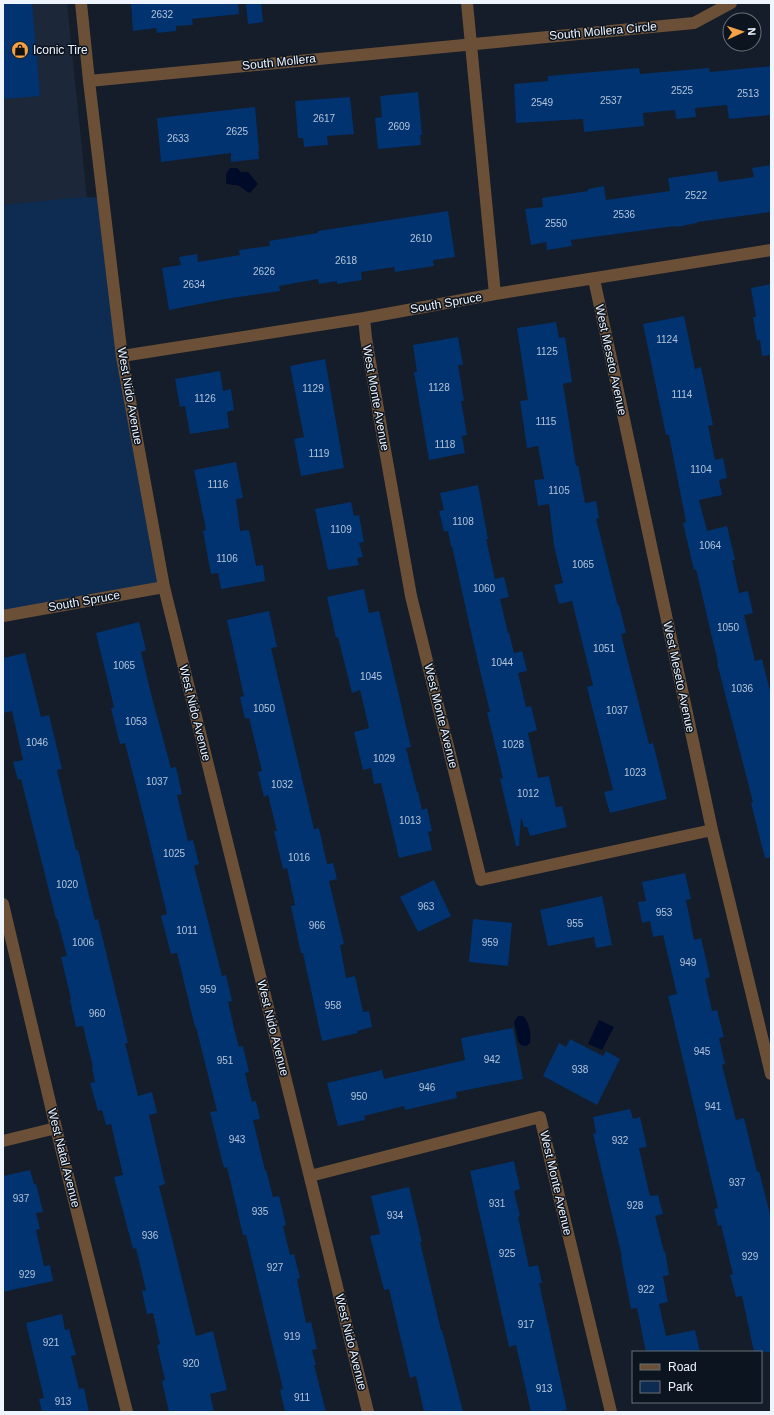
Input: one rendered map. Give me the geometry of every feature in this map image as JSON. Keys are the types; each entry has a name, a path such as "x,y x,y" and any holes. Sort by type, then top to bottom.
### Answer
{"street":[{"name":"West Nido Avenue","path":"81,3 122,356 164,587 368,1412"},
{"path":"467,3 495,294"},
{"name":"South Mollera Circle","path":"470,44 694,23 731,3"},
{"name":"South Mollera","path":"89,81 470,44"},
{"name":"South Spruce","path":"122,356 364,318 495,294 771,250"},
{"name":"West Meseto Avenue","path":"594,279 712,830 771,1074"},
{"name":"West Monte Avenue","path":"364,318 382,433 411,596 481,880 712,830"},
{"name":"South Spruce","path":"3,616 164,587"},
{"name":"West Natal Avenue","path":"3,904 56,1128 127,1412"},
{"name":"West Monte Avenue","path":"310,1176 540,1116 611,1412"},
{"path":"3,1141 56,1128"}],"shaded area":[{"path":"3,3 67,3 87,198 3,205"},
{"path":"230,168 237,168 241,172 248,172 258,184 250,193 237,185 226,183 226,174"},
{"path":"518,1016 523,1016 525,1018 530,1029 530,1043 526,1046 521,1045 518,1041 514,1022"},
{"path":"599,1020 614,1027 602,1050 588,1044"}],"green space":[{"path":"103,197 164,587 3,616 3,205 72,198"}],"building":[{"name":"Iconic Tire","path":"3,3 32,3 40,96 3,99"},
{"path":"131,3 238,3 239,14 192,19 193,25 176,26 176,31 157,33 156,28 133,31"},
{"path":"246,3 261,3 263,22 248,24"},
{"path":"771,66 771,115 729,119 727,105 695,108 696,117 676,119 675,110 643,113 644,126 584,132 583,119 516,123 514,84 548,81 548,76 639,68 640,74 709,68 710,72"},
{"path":"418,92 422,135 420,135 421,145 378,149 375,118 382,117 380,96"},
{"path":"350,97 354,134 327,136 328,145 304,147 303,138 298,138 295,101"},
{"path":"255,107 259,159 231,162 231,153 161,162 157,118"},
{"path":"771,165 771,212 697,222 676,227 571,240 572,246 547,250 546,242 531,245 525,209 543,207 542,198 588,191 588,189 604,186 606,200 670,191 668,178 717,171 719,182 754,177 752,168"},
{"path":"448,211 455,257 433,260 434,266 395,272 394,267 361,272 362,280 337,284 337,281 319,284 318,279 279,286 280,291 225,299 169,310 162,268 181,265 179,257 197,254 198,262 240,255 239,250 270,246 269,241 318,233 318,231"},
{"path":"771,284 771,355 762,356 760,340 757,341 753,317 756,317 751,288"},
{"path":"684,316 695,369 701,367 713,425 708,426 715,460 723,458 727,478 719,480 722,495 699,500 707,531 727,526 735,560 732,560 739,593 748,591 753,613 744,615 755,661 762,659 771,695 771,858 765,858 751,803 753,802 717,663 696,569 694,570 683,523 686,522 669,435 666,435 643,324"},
{"path":"556,322 559,338 565,337 572,382 563,384 576,466 578,465 585,503 596,501 599,518 596,519 626,633 621,634 649,744 653,743 667,799 610,813 604,792 613,790 587,687 593,685 572,601 559,604 554,585 563,583 554,546 549,504 538,506 534,480 544,479 538,446 527,448 520,401 528,400 517,328"},
{"path":"458,337 463,365 458,365 464,401 461,401 467,435 462,436 465,453 429,460 414,372 417,372 413,345"},
{"path":"325,359 344,468 301,476 294,439 304,437 290,366"},
{"path":"220,371 223,391 231,389 234,410 227,412 229,428 190,434 185,406 180,407 175,379"},
{"path":"236,462 243,498 236,499 240,531 249,530 256,566 263,565 265,581 221,589 218,573 211,574 203,531 206,530 194,470"},
{"path":"478,485 488,539 486,539 495,579 504,577 509,597 500,599 508,633 514,653 522,651 527,671 518,673 526,707 531,706 537,730 528,733 538,778 549,776 556,807 562,806 567,827 530,836 527,827 524,827 521,817 519,846 516,846 500,779 503,778 487,712 490,712 452,546 448,531 444,532 439,511 444,510 440,493"},
{"path":"351,502 354,516 359,515 364,542 359,543 363,557 357,558 359,565 328,570 315,509"},
{"path":"364,589 369,613 379,611 411,747 406,748 422,810 427,808 432,831 428,832 432,850 399,858 381,783 374,784 371,768 363,770 354,732 369,728 360,690 352,693 338,637 336,638 327,597"},
{"path":"269,611 277,647 271,648 314,829 319,828 327,864 333,863 337,879 329,881 344,944 340,945 346,978 355,976 363,1012 369,1011 372,1027 357,1031 358,1033 322,1041 291,906 295,905 287,868 283,869 274,831 277,831 268,795 264,797 258,772 262,771 249,718 245,719 240,697 244,696 227,620"},
{"path":"139,622 146,650 141,652 152,698 171,768 176,767 182,794 177,795 188,841 193,840 199,864 194,866 222,976 226,975 232,1001 228,1002 239,1047 243,1046 249,1072 245,1073 252,1102 256,1101 260,1119 253,1120 265,1170 273,1197 279,1196 286,1225 283,1226 290,1255 294,1254 300,1278 297,1279 306,1323 311,1322 317,1349 312,1350 316,1365 314,1365 326,1412 285,1412 280,1390 283,1389 246,1235 243,1235 227,1167 224,1168 210,1112 217,1111 177,953 171,954 161,916 167,914 125,743 120,744 111,708 114,707 96,633"},
{"path":"25,653 41,717 49,715 62,769 57,770 76,850 78,850 95,920 98,919 128,1043 125,1043 138,1096 152,1092 157,1113 149,1115 165,1184 159,1186 196,1336 213,1331 227,1390 210,1394 214,1412 169,1412 162,1381 165,1380 157,1345 160,1344 153,1313 147,1314 142,1291 146,1290 136,1248 133,1249 114,1177 123,1175 111,1124 106,1125 102,1110 98,1111 90,1083 95,1082 93,1067 83,1026 76,1027 61,957 67,956 57,918 56,919 21,779 18,780 13,762 23,760 12,711 3,713 3,658"},
{"path":"685,873 691,899 686,900 694,940 701,938 710,977 705,979 712,1011 717,1010 724,1037 719,1038 725,1064 722,1065 736,1120 744,1118 757,1172 759,1171 771,1218 771,1352 754,1351 742,1296 736,1297 730,1275 733,1274 721,1225 718,1226 714,1209 718,1208 668,996 677,994 663,935 653,937 650,921 642,923 638,902 646,901 642,882"},
{"path":"434,880 451,916 418,932 400,897"},
{"path":"602,896 612,945 596,948 594,937 548,946 540,910"},
{"path":"473,919 512,923 508,966 469,962"},
{"path":"513,1028 523,1079 456,1092 457,1098 405,1110 404,1106 364,1116 365,1120 338,1126 327,1083 382,1070 384,1079 465,1060 461,1038"},
{"path":"570,1039 603,1056 606,1051 620,1059 597,1105 543,1076 559,1043 566,1047"},
{"path":"630,1109 633,1119 640,1117 647,1147 639,1148 650,1196 658,1195 663,1214 655,1216 664,1252 665,1251 669,1275 663,1276 668,1302 659,1304 666,1336 695,1330 700,1351 646,1351 637,1308 631,1309 622,1257 593,1134 596,1133 593,1117"},
{"path":"514,1161 520,1189 514,1191 520,1216 518,1217 529,1267 538,1265 542,1283 539,1283 567,1410 556,1412 531,1412 516,1345 509,1347 470,1171"},
{"path":"30,1170 34,1184 36,1184 43,1212 36,1213 40,1229 36,1230 44,1266 50,1265 53,1281 3,1292 3,1176"},
{"path":"409,1187 422,1242 420,1242 441,1330 463,1412 424,1412 416,1376 410,1378 389,1289 384,1290 370,1236 380,1234 371,1196"},
{"path":"62,1314 65,1330 69,1329 76,1355 71,1356 79,1389 84,1388 89,1412 42,1412 39,1399 44,1398 26,1323"}],"place":[{"name":"Iconic Tire","path":"20,50"}]}
